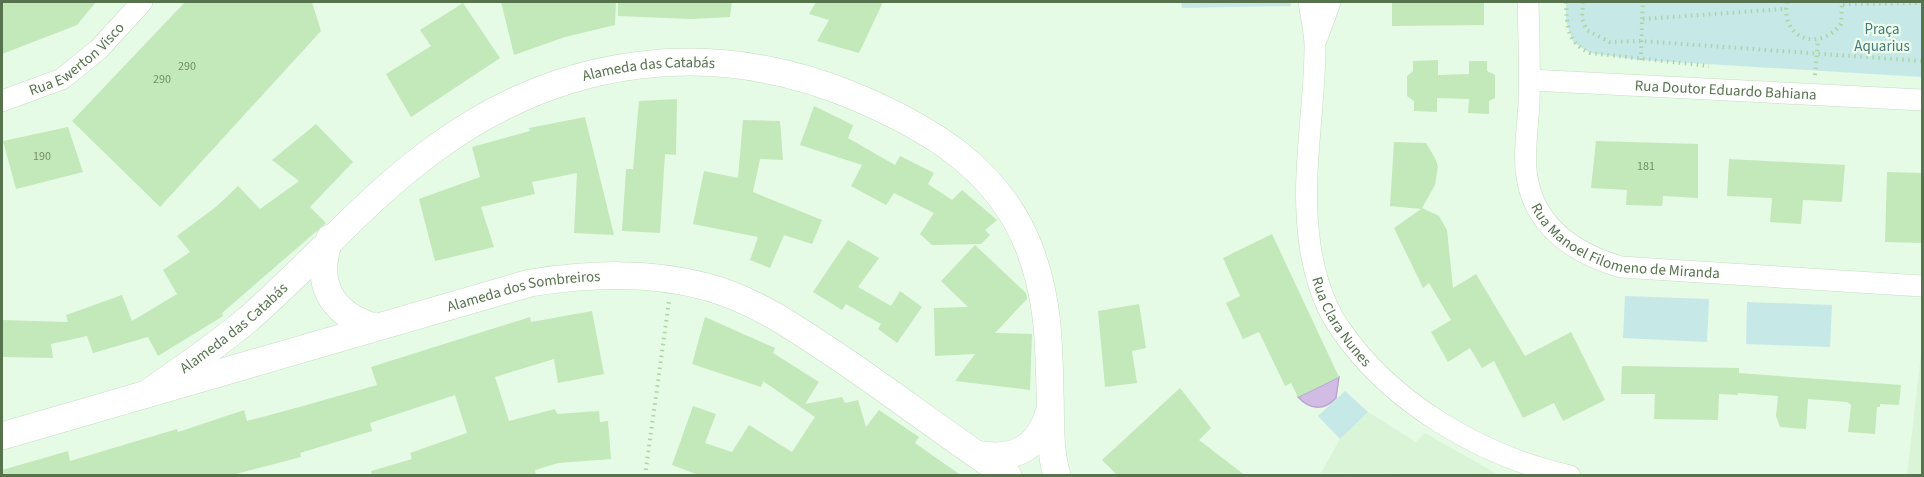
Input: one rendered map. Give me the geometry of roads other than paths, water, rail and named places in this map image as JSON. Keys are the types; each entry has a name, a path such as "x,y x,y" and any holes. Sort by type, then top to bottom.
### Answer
{"street":[{"name":"Rua Ewerton Visco","path":"2,101 62,79 99,49 142,2"},
{"name":"Rua Clara Nunes","path":"1309,2 1315,45 1308,174 1309,236 1318,279 1337,325 1366,362 1410,401 1500,453 1570,476"},
{"name":"Rua Clara Nunes","path":"1315,45 1330,2"},
{"name":"Rua Manoel Filomeno de Miranda","path":"1528,2 1530,80 1526,176 1532,200 1552,230 1568,244 1593,259 1621,267 1923,286"},
{"name":"Alameda das Catabás","path":"146,394 200,357 248,319 330,238 432,150 500,107 548,87 605,70 660,62 745,66 790,74 850,95 920,128 964,156 999,194 1028,244 1047,309 1050,440 1057,476"},
{"name":"Rua Doutor Eduardo Bahiana","path":"1530,80 1923,100"},
{"path":"330,238 324,256 323,275 329,294 339,310 355,321 374,327"},
{"name":"Alameda dos Sombreiros","path":"2,436 530,283 565,277 629,275 707,287 751,304 793,326 1008,476"},
{"name":"Alameda das Catabás","path":"976,454 996,458 1015,454 1032,444 1044,428 1050,409"}],"park label":[{"name":"Praça Aquarius","path":"1882,38"}]}
